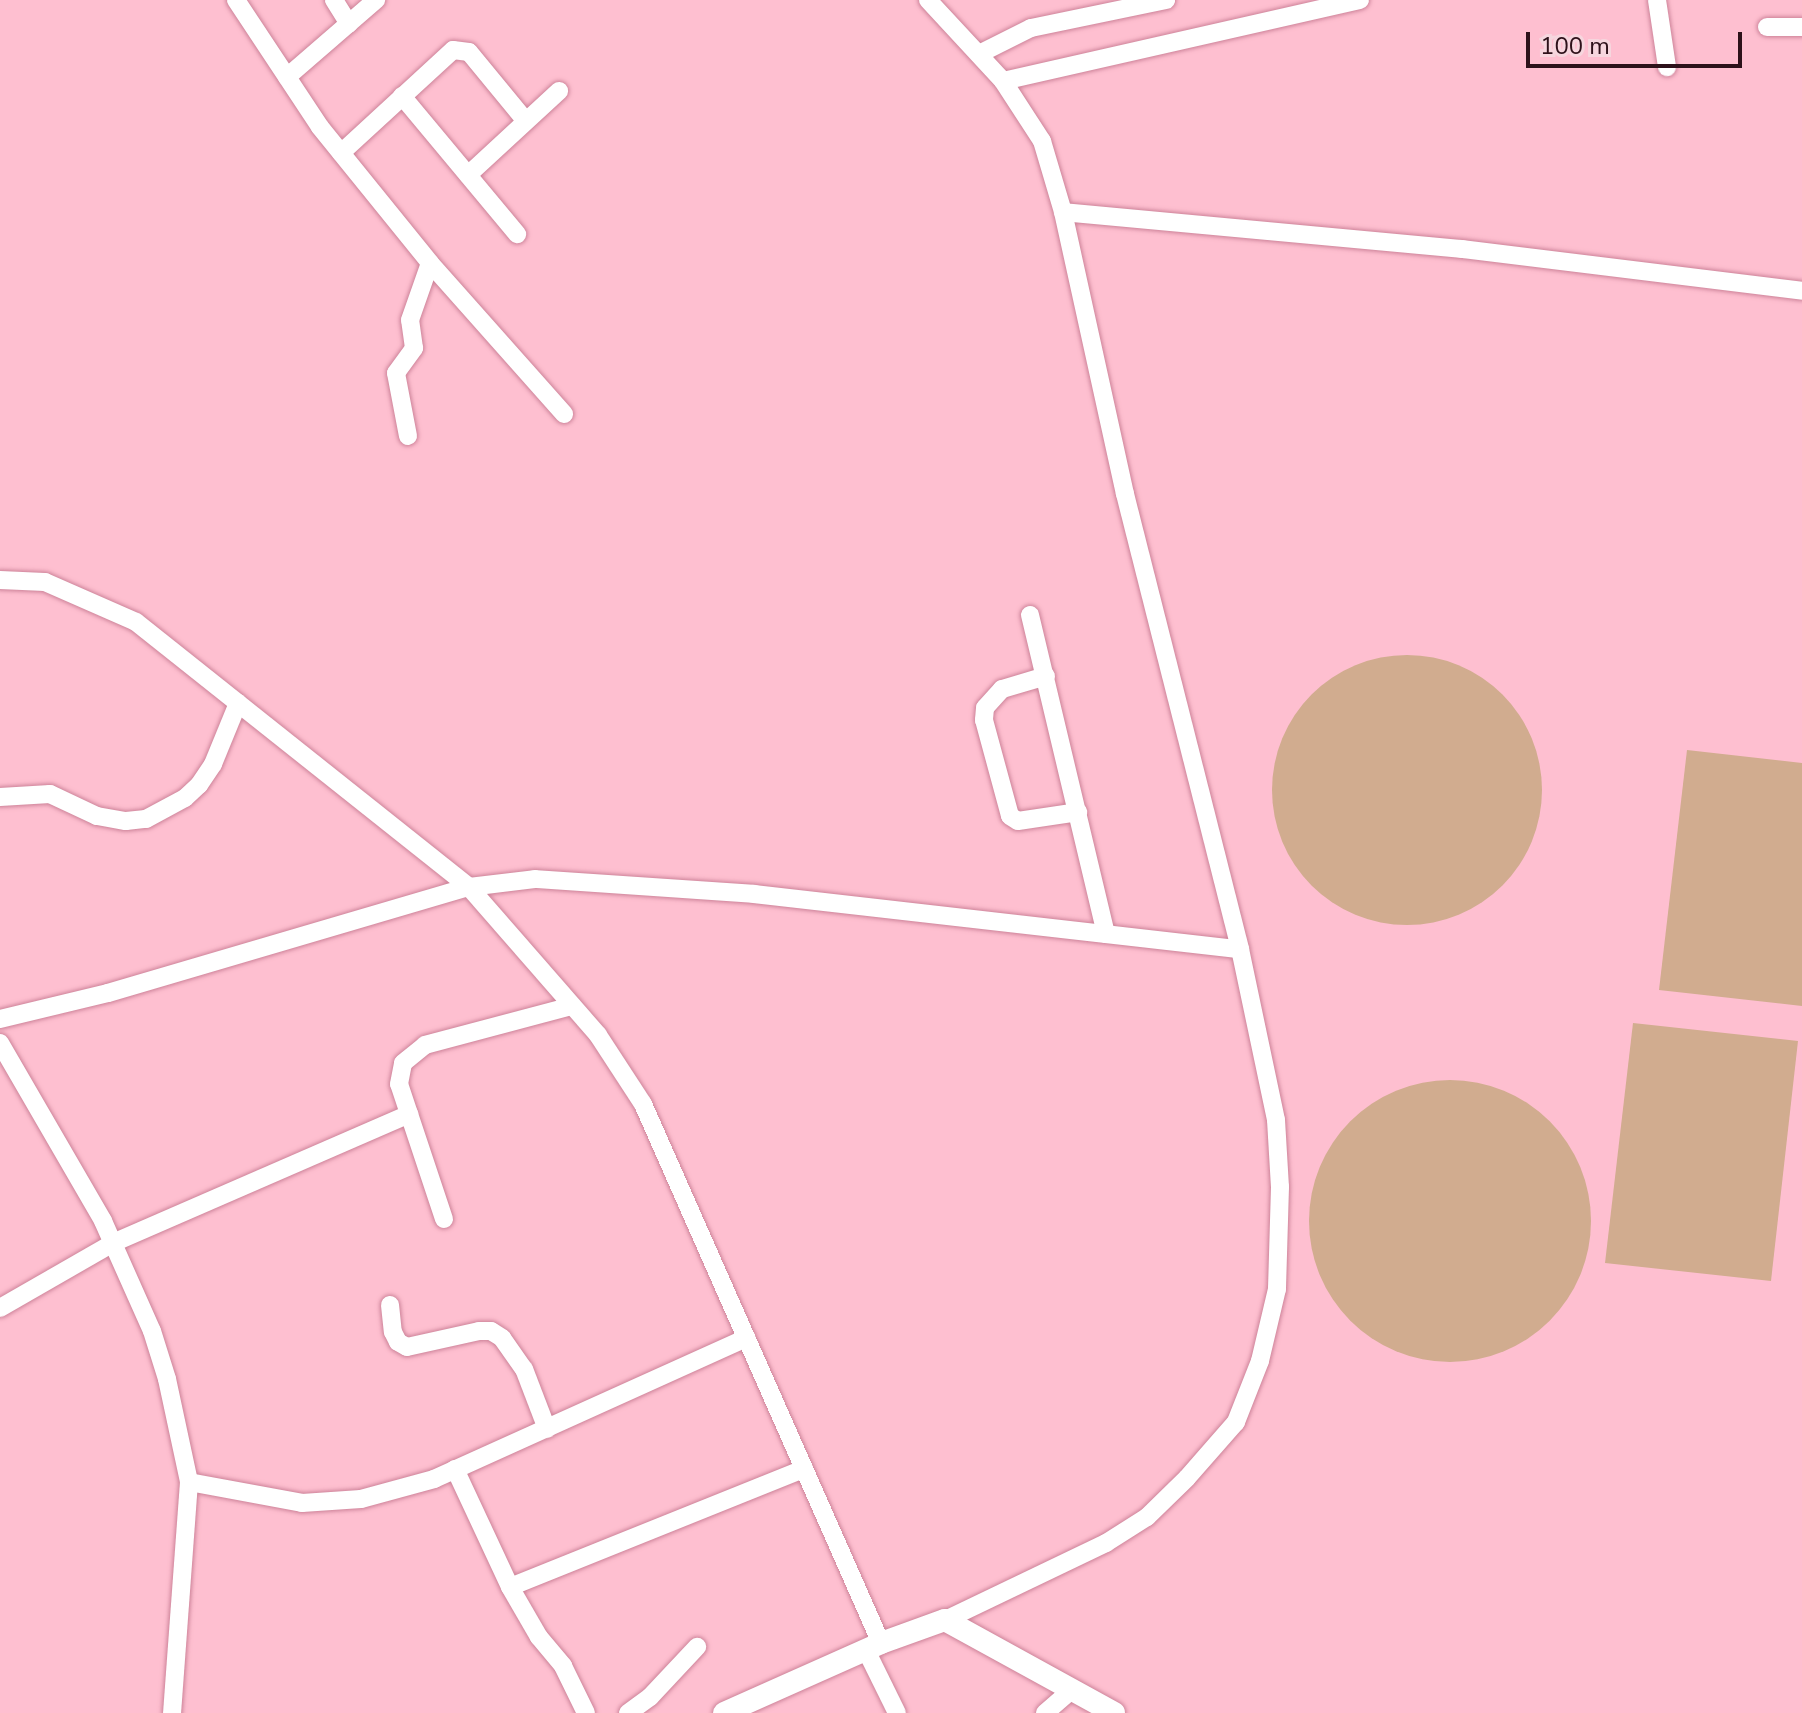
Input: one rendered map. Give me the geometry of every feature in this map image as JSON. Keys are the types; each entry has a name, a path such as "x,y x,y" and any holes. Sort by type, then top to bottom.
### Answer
{"main road":[{"path":"724,1713 873,1647 945,1620 1114,1713"}],"street":[{"path":"236,0 341,153 430,263 564,414"},
{"path":"334,0 349,24"},
{"path":"287,77 376,0"},
{"path":"928,0 1003,81 1042,141 1063,212 1125,494 1240,949 1276,1120 1280,1187 1277,1289 1260,1361 1236,1422 1187,1478 1147,1517 1106,1543 945,1620"},
{"path":"979,54 1031,28 1166,0"},
{"path":"1003,81 1360,0"},
{"path":"1657,0 1667,67"},
{"path":"1767,27 1802,27"},
{"path":"341,153 448,53 461,50 469,52 525,120"},
{"path":"468,175 559,91"},
{"path":"402,96 517,234"},
{"path":"1063,212 1462,249 1802,291"},
{"path":"408,436 396,373 414,348 410,320 430,263"},
{"path":"0,580 45,582 136,622 469,887 624,1069 643,1104 804,1469 897,1713"},
{"path":"1030,615 1106,934"},
{"path":"1046,676 1002,689 985,708 984,720 1010,816 1018,821 1078,812"},
{"path":"0,797 50,794 97,816 126,821 146,819 185,798 199,785 213,764 238,703"},
{"path":"1,1012 108,993 469,887 564,879 754,894 1240,949"},
{"path":"444,1219 399,1084 399,1071 403,1063 425,1045 572,1006"},
{"path":"0,1043 8,1071 113,1243 152,1331 167,1379 189,1482 172,1713"},
{"path":"0,1308 113,1243 409,1114"},
{"path":"390,1305 393,1332 398,1342 407,1347 479,1331 491,1331 502,1338 524,1369 547,1429"},
{"path":"189,1482 302,1503 361,1499 455,1469 747,1338"},
{"path":"455,1469 510,1587 539,1637 563,1666 586,1713"},
{"path":"510,1587 804,1469"},
{"path":"628,1713 650,1697 697,1647"},
{"path":"1045,1713 1073,1689"}],"shaded area":[{"path":"1420,655 1459,665 1503,694 1532,738 1540,764 1540,816 1532,842 1503,886 1459,915 1420,925 1394,925 1343,909 1321,895 1302,876 1282,842 1274,816 1272,777 1288,726 1302,704 1321,685 1355,665 1381,657"},
{"path":"1687,750 1802,763 1802,1006 1659,990"},
{"path":"1633,1023 1798,1041 1771,1281 1605,1263"},
{"path":"1450,1080 1477,1083 1504,1091 1539,1112 1559,1132 1585,1180 1591,1221 1588,1248 1580,1275 1559,1310 1539,1330 1491,1356 1450,1362 1423,1359 1396,1351 1361,1330 1341,1310 1315,1262 1309,1221 1312,1194 1320,1167 1341,1132 1361,1112 1409,1086"}]}
